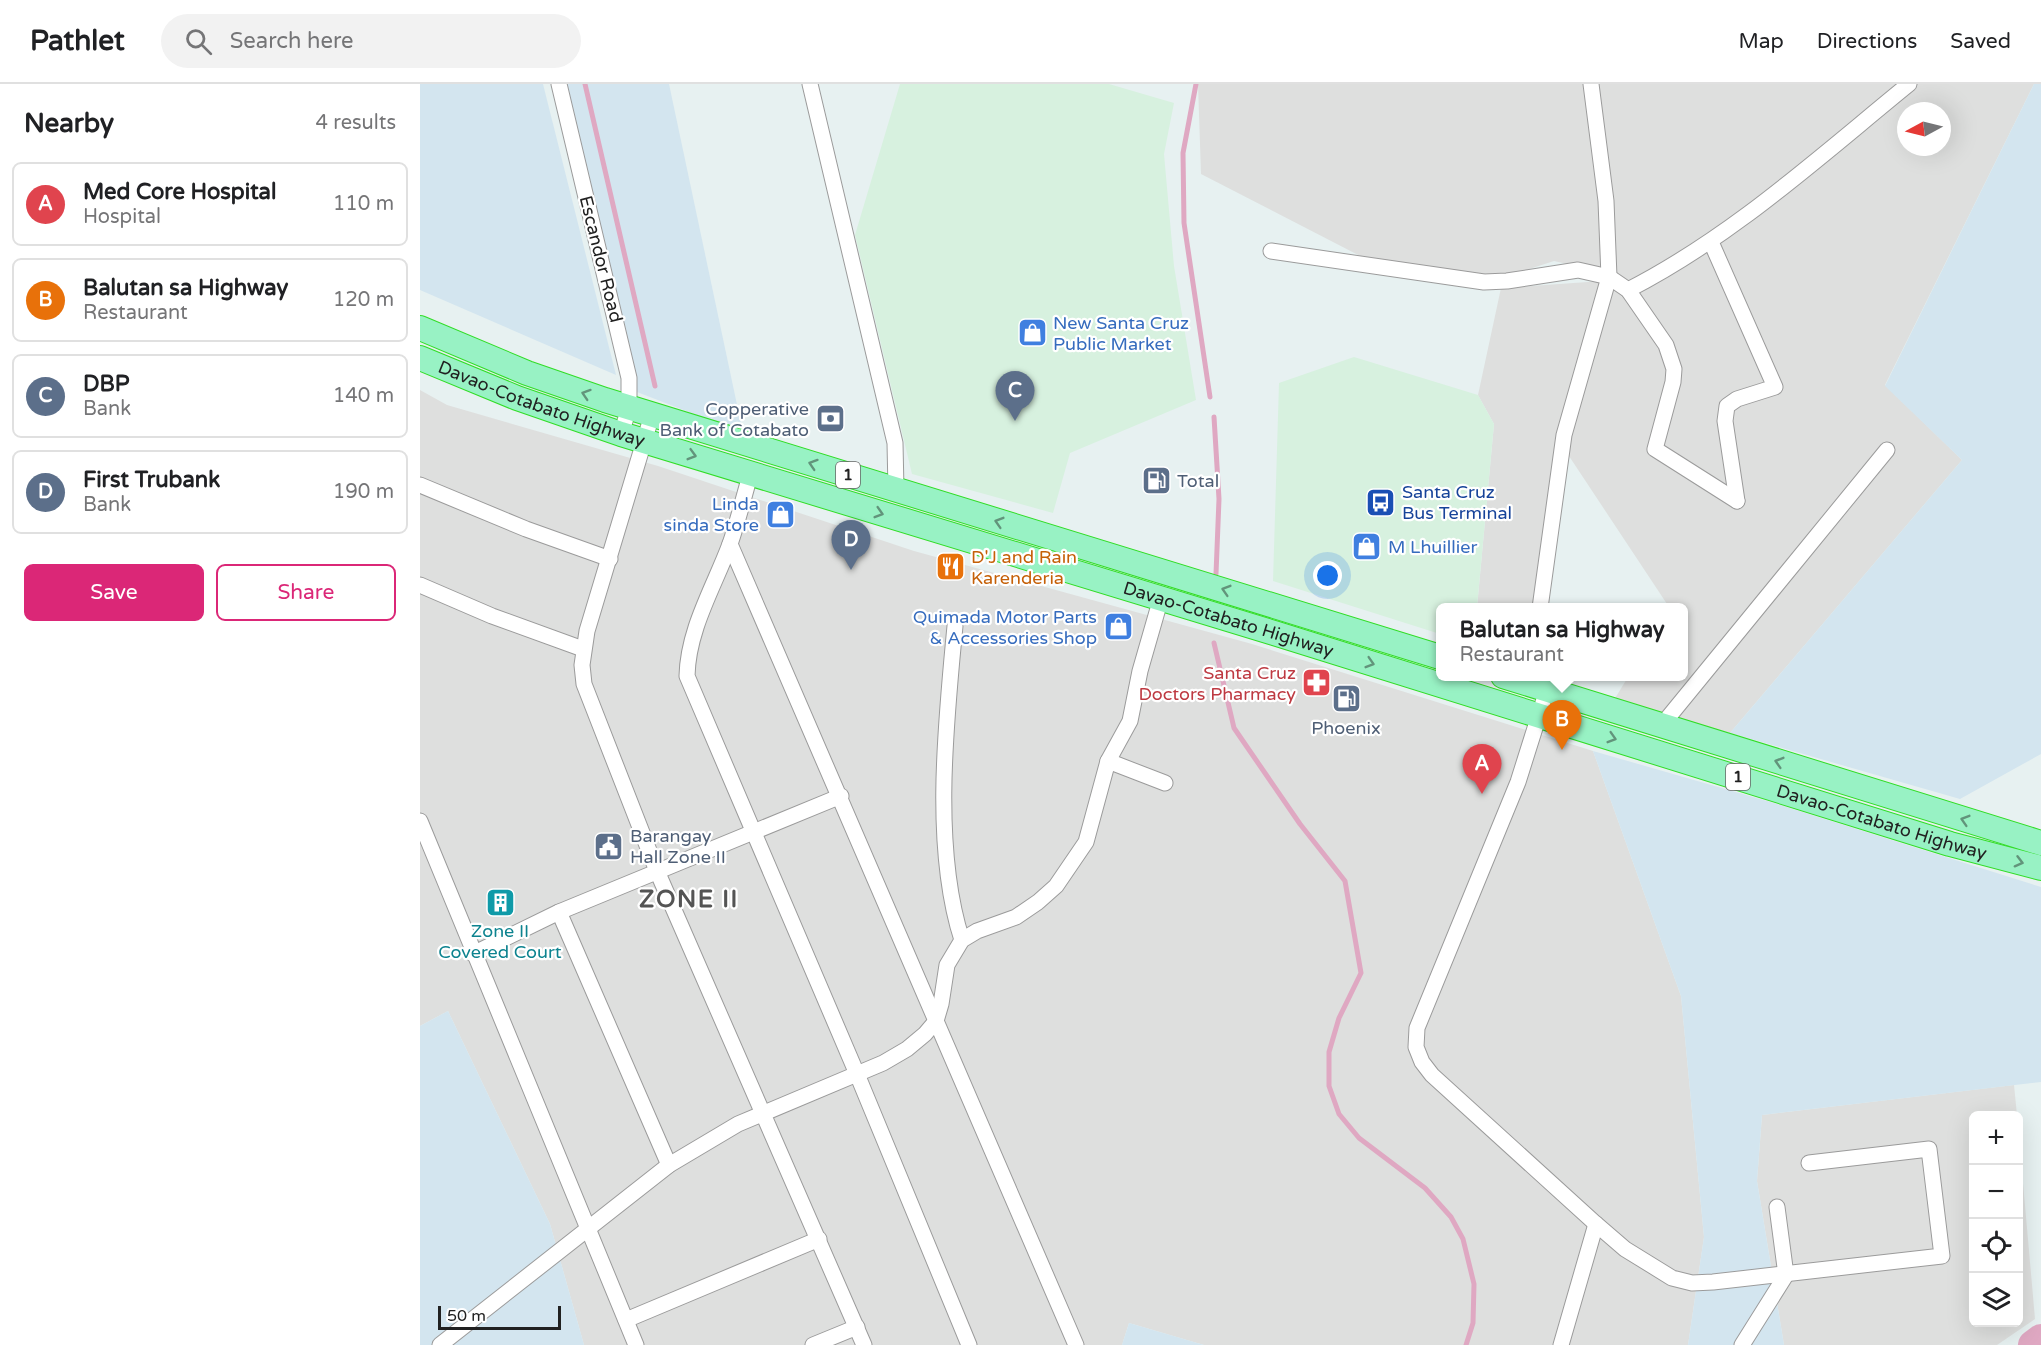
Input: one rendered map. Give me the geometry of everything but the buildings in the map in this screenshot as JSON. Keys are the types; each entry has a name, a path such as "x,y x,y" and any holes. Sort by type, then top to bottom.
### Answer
{"highway":[{"name":"Davao-Cotabato Highway","path":"420,328 526,373 629,408 1436,656"},
{"name":"Davao-Cotabato Highway","path":"420,358 517,398 621,434 1161,598 1950,844 2041,868"},
{"path":"922,526 930,501"},
{"path":"1022,557 1030,531"},
{"name":"Davao-Cotabato Highway","path":"1535,684 2041,843"}],"street":[{"name":"Escandor Road","path":"559,84 626,363 630,394 629,408 621,434"},
{"path":"810,84 896,443 896,490"},
{"path":"1541,603 1564,435 1609,277 1606,201 1592,84"},
{"path":"1628,290 1673,267 1783,190 1909,84"},
{"path":"1271,251 1484,282 1507,281 1578,270 1609,277 1628,290 1666,345 1674,369 1673,382 1655,449 1737,501 1725,421 1726,406 1737,399 1775,387 1711,242"},
{"path":"652,415 583,649 582,665 590,702 657,871 864,1345"},
{"path":"1662,725 1887,450"},
{"path":"751,472 730,544 700,615 688,657 687,676 857,1074 969,1345"},
{"path":"420,485 526,529 609,559"},
{"path":"730,544 841,796 1076,1345"},
{"path":"420,585 492,616 583,649"},
{"path":"440,1345 669,1165 705,1142 764,1112 857,1074 907,1049 936,1021 947,965 962,940 977,931 1016,917 1056,886 1086,842 1108,761 1130,721 1140,671 1161,598"},
{"path":"955,626 946,741 946,798 950,890 962,940"},
{"path":"1535,684 1518,782 1417,1028 1416,1047 1422,1062 1432,1076 1454,1097 1596,1224 1625,1249 1672,1278 1692,1283 1942,1257 1929,1149 1809,1163"},
{"path":"1108,761 1165,783"},
{"path":"473,954 559,912 841,796"},
{"path":"420,821 587,1231 636,1345"},
{"path":"559,912 669,1165"},
{"path":"1742,1345 1786,1275 1777,1208"},
{"path":"1561,1345 1596,1224"},
{"path":"626,1320 819,1239"},
{"path":"813,1345 857,1327"}],"shaded area":[{"path":"420,84 543,84 616,375 420,290"},
{"path":"566,84 669,84 743,433 637,392"},
{"name":"New Santa Cruz Public Market","path":"900,84 1109,84 1174,103 1164,154 1174,266 1196,400 1070,453 1053,513 912,474 855,235"},
{"path":"1198,84 2034,84 1885,385 1962,460 1730,733 1614,700 1626,681 1688,681 1688,603 1666,603 1563,447 1614,275 1554,261 1489,282 1366,259 1201,174"},
{"path":"2034,84 2041,84 2041,754 1960,799 1730,733 1962,460 1885,386"},
{"path":"1602,281 1556,434 1536,603 1477,603 1494,424 1478,395 1501,288"},
{"name":"Santa Cruz Bus Terminal","path":"1354,357 1478,395 1494,424 1477,603 1436,603 1436,633 1273,581 1279,383"},
{"path":"420,390 447,405 658,466 914,551 1252,644 1593,751 1681,996 1704,1237 1688,1345 1204,1345 1129,1323 1122,1345 584,1345 550,1224 448,1011 420,1026"},
{"path":"1593,751 1774,803 2041,887 2041,1082 1762,1115 1757,1181 1784,1345 1688,1345 1704,1237 1681,996"},
{"path":"448,1011 550,1224 584,1345 420,1345 420,1026"},
{"path":"2014,1085 2017,1111 1969,1111 1969,1327 2023,1327 2023,1182 2035,1319 1997,1345 1784,1345 1757,1181 1762,1115"},
{"path":"1129,1323 1204,1345 1122,1345"}],"waterway":[{"path":"585,84 655,386"},
{"path":"1196,84 1183,153 1184,223 1210,397"},
{"path":"1214,417 1219,499 1216,574"},
{"path":"1214,643 1234,728 1300,824 1345,881 1361,973 1339,1018 1329,1052 1329,1086 1339,1114 1359,1138 1425,1188 1451,1217 1463,1239 1474,1284 1473,1323 1466,1345"},
{"path":"2033,1345 2041,1339"}],"place":[{"name":"New Santa Cruz Public Market","path":"1032,333"},
{"name":"Copperative Bank of Cotabato","path":"830,419"},
{"name":"DBP","path":"1015,421"},
{"name":"Total","path":"1156,481"},
{"name":"Santa Cruz Bus Terminal","path":"1381,502"},
{"name":"Linda sinda Store","path":"780,514"},
{"name":"M Lhuillier","path":"1367,547"},
{"name":"D'J and Rain Karenderia","path":"950,567"},
{"name":"First Trubank","path":"851,570"},
{"name":"Quimada Motor Parts & Accessories Shop","path":"1118,627"},
{"name":"Santa Cruz Doctors Pharmacy","path":"1317,683"},
{"name":"Phoenix","path":"1346,699"},
{"name":"Balutan sa Highway","path":"1562,750"},
{"name":"Med Core Hospital","path":"1482,794"},
{"name":"Barangay Hall Zone II","path":"609,846"},
{"name":"Zone II Covered Court","path":"500,902"}],"district":[{"name":"ZONE II","path":"689,899"}]}
